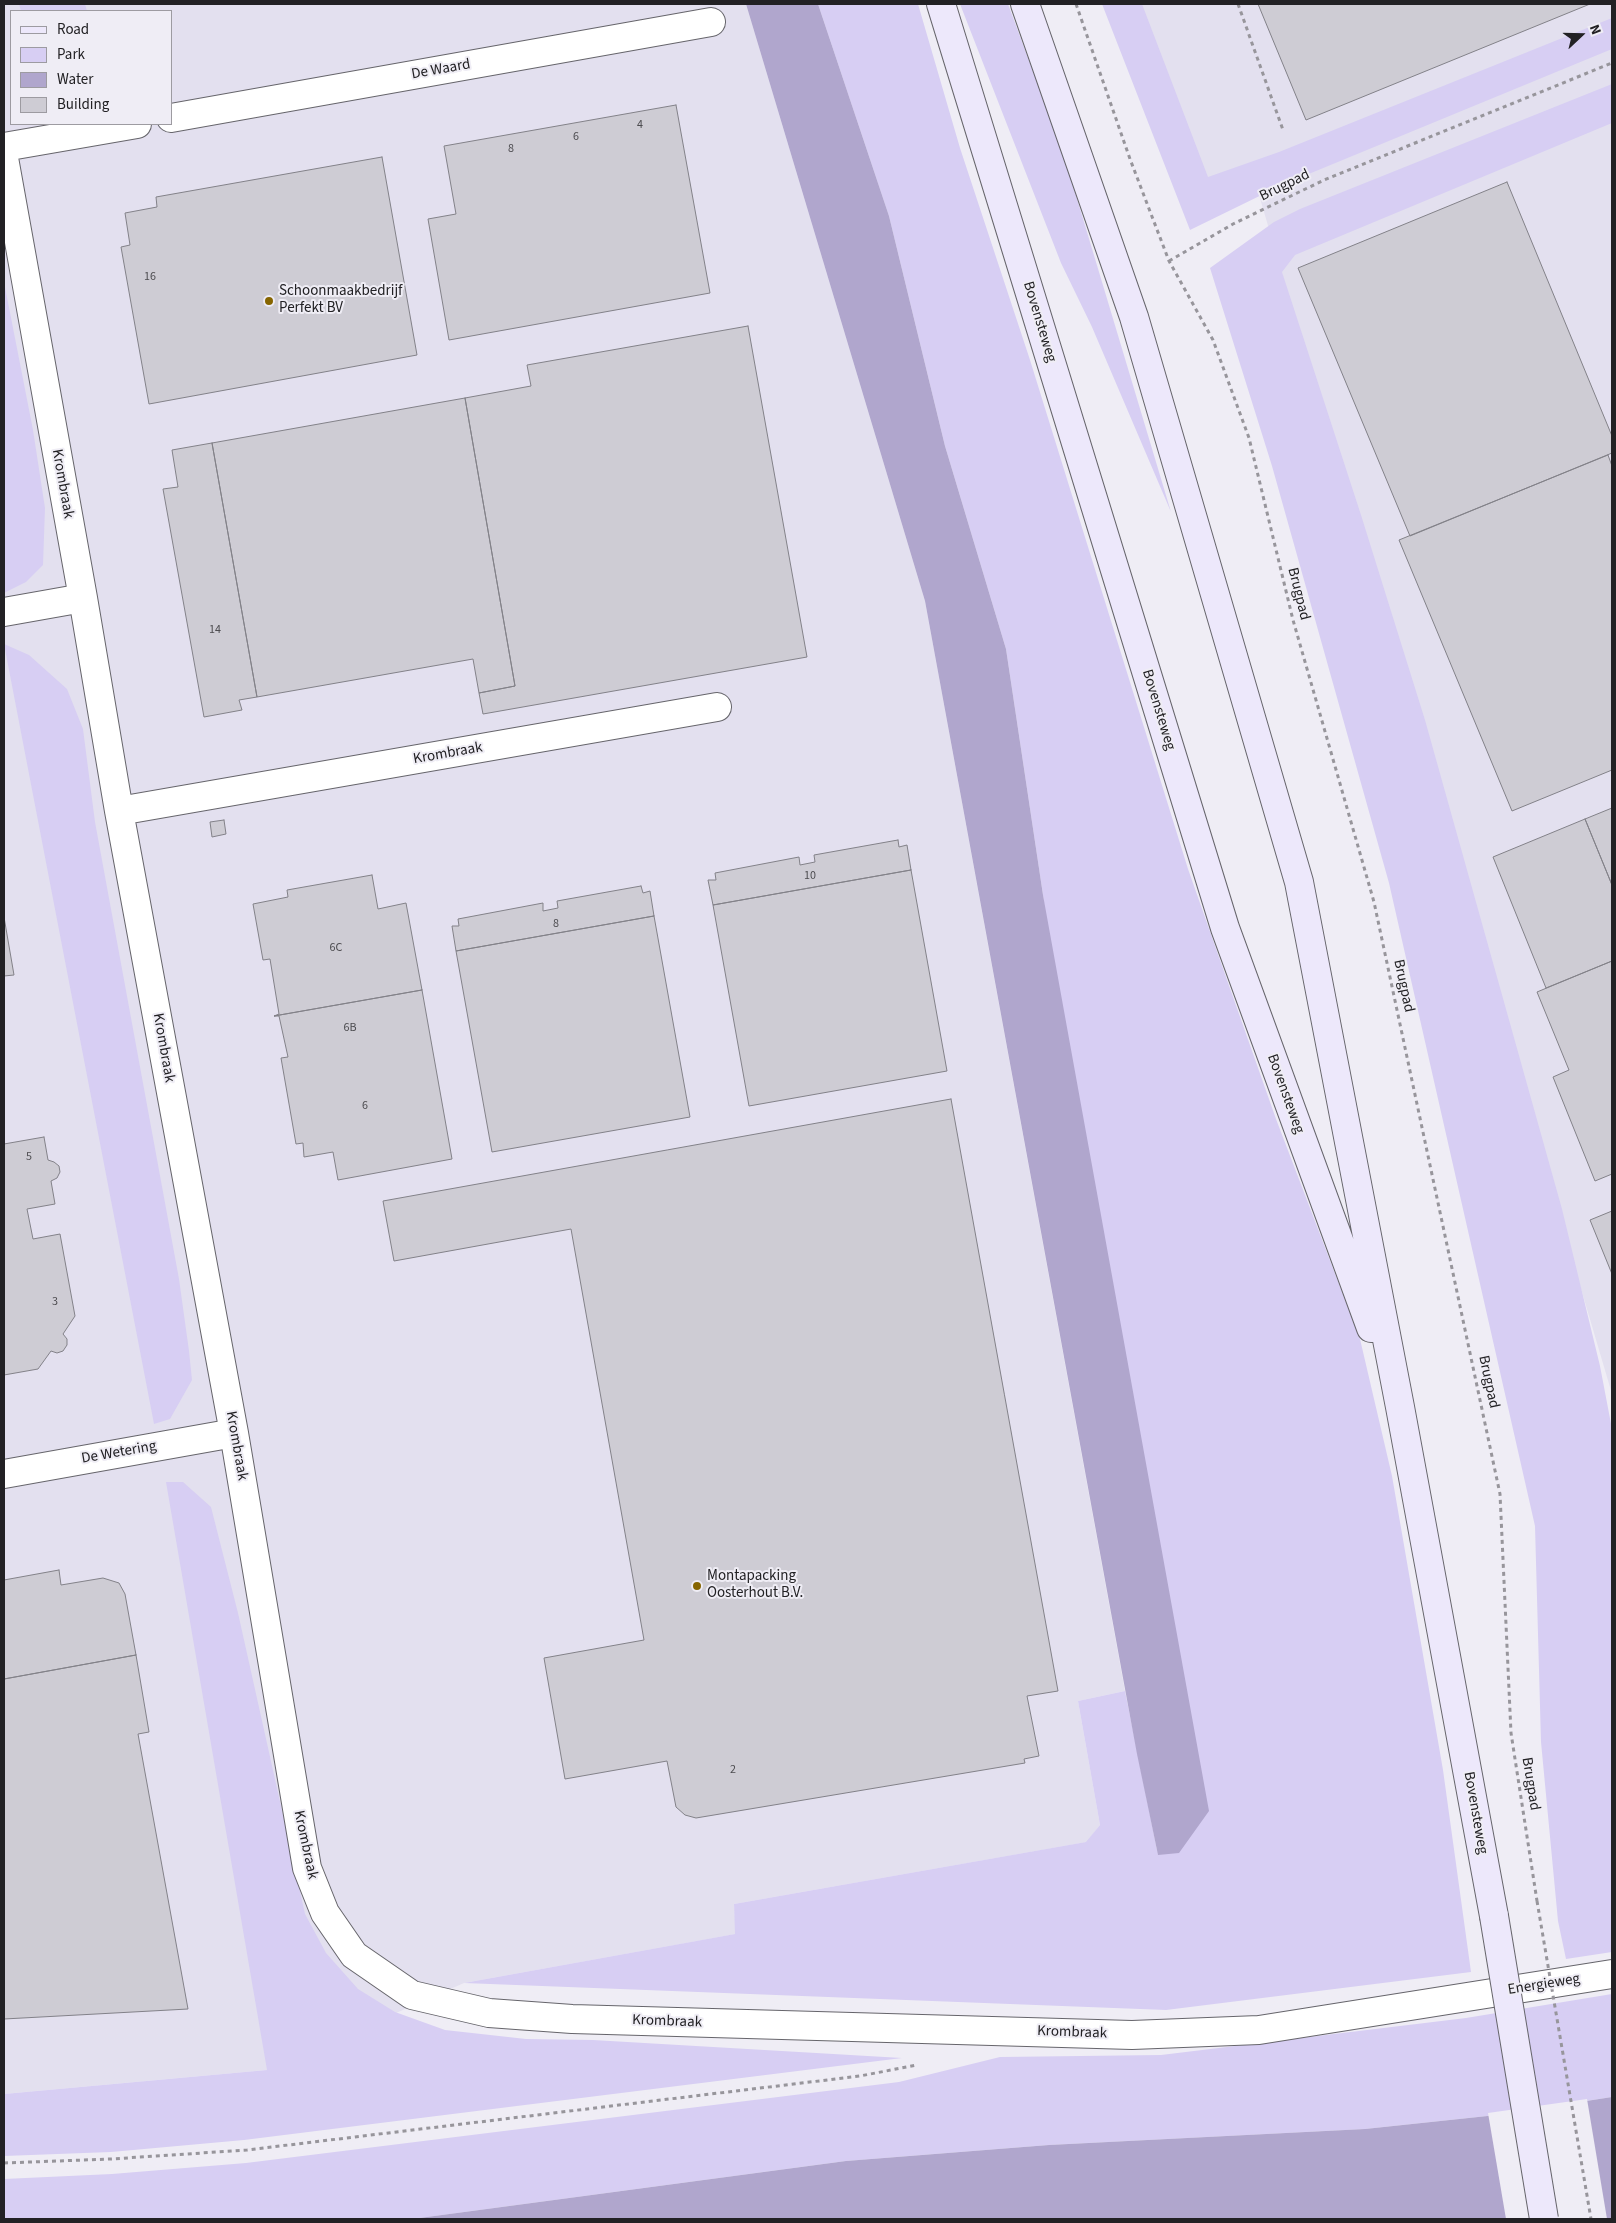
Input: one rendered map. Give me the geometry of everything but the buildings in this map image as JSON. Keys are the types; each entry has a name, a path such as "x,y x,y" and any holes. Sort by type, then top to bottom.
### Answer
{"main road":[{"name":"Bovensteweg","path":"941,4 1225,928 1400,1407"},
{"name":"Bovensteweg","path":"1025,4 1134,317 1299,882 1400,1407 1494,1916 1544,2219"}],"street":[{"name":"De Waard","path":"172,118 711,22"},
{"path":"4,147 131,125"},
{"name":"Krombraak","path":"4,158 119,811 234,1433 307,1868 325,1913 354,1955 412,1996 489,2013 572,2019 1132,2035 1259,2030 1475,1996"},
{"path":"4,612 83,598"},
{"name":"Krombraak","path":"119,811 717,707"},
{"name":"De Wetering","path":"4,1474 234,1433"},
{"name":"Energieweg","path":"1475,1996 1612,1974"}],"path":[{"path":"1076,4 1130,159 1169,261"},
{"path":"1238,4 1283,130"},
{"name":"Brugpad","path":"1591,2219 1537,1901 1511,1733 1500,1494 1374,902 1293,620 1249,438 1213,340 1169,261 1233,224 1305,188 1612,62"},
{"path":"4,2163 111,2159 246,2150 860,2076 924,2063 959,2030"}],"shaded area":[{"path":"4,4 746,4 925,601 1125,1691 1078,1701 1100,1825 1087,1842 734,1904 736,1934 464,1983 267,2070 4,2094"},
{"path":"1126,4 1612,4 1612,1394 1254,178 1209,195"}],"green space":[{"path":"19,4 85,4 87,10 21,10"},
{"path":"818,4 918,4 960,148 1030,360 1188,869 1276,1119 1360,1339 1392,1476 1443,1770 1471,1972 1166,2010 464,1983 735,1934 734,1904 1086,1842 1100,1825 1078,1701 1125,1691 1158,1855 1043,895 1006,649 945,446 889,216"},
{"path":"960,4 1008,4 1063,152 1171,512 1092,327 1061,263"},
{"path":"1102,4 1142,4 1208,177 1279,152 1612,18 1612,49 1282,185 1190,230"},
{"path":"1612,84 1612,123 1295,255 1282,272 1425,720 1562,1209 1600,1366 1612,1429 1612,1952 1566,1959 1558,1921 1541,1742 1535,1526 1389,883 1272,466 1210,268 1274,222 1300,209"},
{"path":"4,282 33,430 45,508 43,565 26,582 4,593"},
{"path":"4,644 29,655 67,689 83,729 95,822 179,1279 192,1380 170,1419 154,1424"},
{"path":"166,1482 183,1482 211,1507 238,1613 305,1914 326,1953 358,1989 395,2012 445,2030 526,2039 593,2040 902,2058 244,2140 111,2152 4,2156 4,2094 267,2070"},
{"path":"1612,1994 1612,2097 1497,2115 1365,2129 1049,2145 846,2161 412,2219 4,2219 4,2179 112,2174 246,2163 899,2082 1000,2057 1161,2055 1466,2018"}],"water":[{"path":"746,4 818,4 889,216 945,446 1006,649 1043,895 1209,1811 1179,1853 1158,1855 1137,1754 925,601"},
{"path":"1612,2097 1612,2219 412,2219 846,2161 1049,2145 1365,2129 1497,2115"}],"pier":[{"path":"1587,2099 1607,2219 1506,2219 1488,2113"}],"place":[{"name":"Schoonmaakbedrijf Perfekt BV","path":"269,301"},
{"name":"Montapacking Oosterhout B.V.","path":"697,1586"}]}
